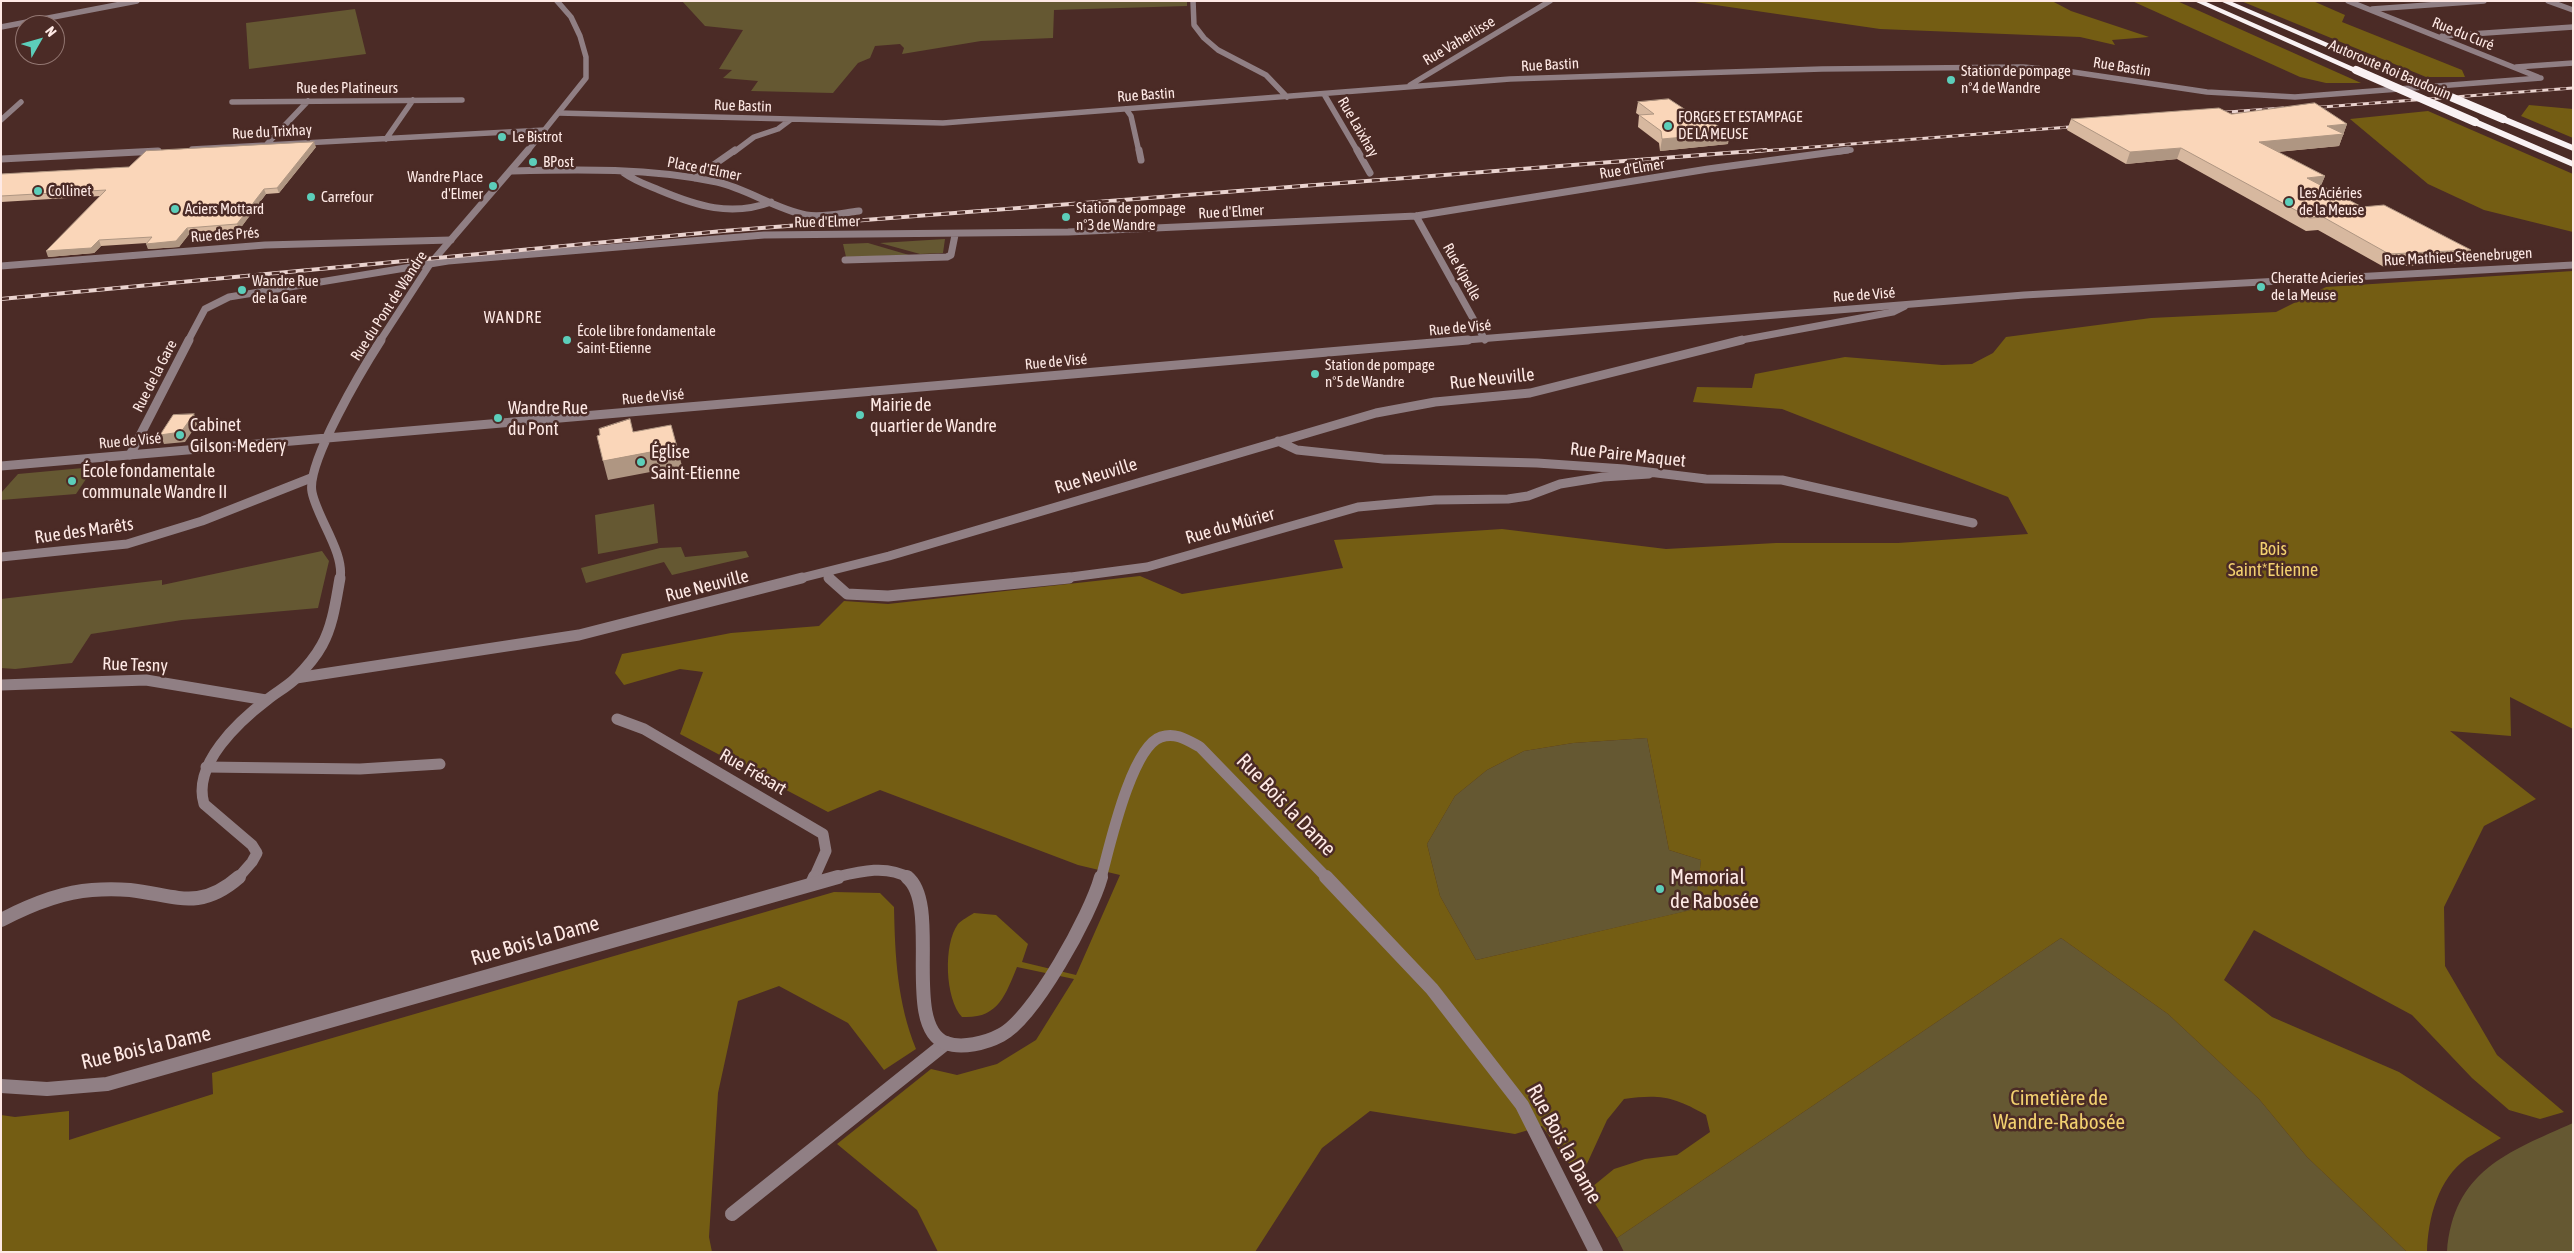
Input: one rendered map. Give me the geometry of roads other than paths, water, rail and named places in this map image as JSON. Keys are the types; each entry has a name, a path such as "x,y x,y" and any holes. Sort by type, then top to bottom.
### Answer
{"highway":[{"path":"2193,1 2216,10"},
{"name":"Autoroute Roi Baudouin","path":"2197,1 2573,164"},
{"name":"Autoroute Roi Baudouin","path":"2223,1 2573,148"},
{"path":"2227,1 2235,6"}],"street":[{"path":"1,27 137,1"},
{"name":"Rue du Pont de Wandre","path":"310,478 314,464 327,438 375,349 430,264 512,171 586,78 587,63 576,25 557,1"},
{"path":"1194,1 1194,25 1204,38 1218,50 1266,74 1287,97"},
{"name":"Rue Vaherlisse","path":"1408,87 1550,1"},
{"name":"Rue du Curé","path":"2348,1 2541,78"},
{"path":"2368,9 2484,1"},
{"path":"2548,1 2573,10"},
{"path":"2437,37 2573,27"},
{"path":"2514,67 2573,63"},
{"name":"Rue Bastin","path":"559,114 943,123 1510,79 1641,73 2023,67 2066,71 2207,92 2295,97 2541,78"},
{"name":"Rue Laixhay","path":"1324,94 1370,173"},
{"path":"386,139 413,100"},
{"name":"Rue des Platineurs","path":"232,102 462,100"},
{"path":"267,144 308,101"},
{"path":"1,120 21,102"},
{"path":"1126,109 1131,116 1140,160"},
{"path":"695,178 712,169 754,137 778,128 790,120"},
{"name":"Rue du Trixhay","path":"188,149 545,130"},
{"path":"1,160 169,150"},
{"name":"Rue d'Elmer","path":"205,309 213,303 229,297 264,290 430,264 575,249 764,235 954,235 1068,232 1416,216 1708,169 1851,150"},
{"name":"Place d'Elmer","path":"512,171 592,169 623,172 656,172 742,188 770,202"},
{"name":"Place d'Elmer","path":"623,172 631,178 701,205 726,211 752,208 770,202"},
{"path":"770,202 789,211 808,215 859,211"},
{"name":"Rue Kipelle","path":"1416,216 1485,340"},
{"path":"845,260 947,257 951,255 954,235"},
{"name":"Rue des Prés","path":"1,266 265,246 452,240"},
{"name":"Rue Mathieu Steenebrugen","path":"2114,290 2573,265"},
{"name":"Rue de Visé","path":"1,466 1726,318 2114,290"},
{"name":"Rue Neuville","path":"296,678 579,635 828,572 1376,413 1435,402 1530,393 1655,360 1755,337 1893,312 1906,306"},
{"name":"Rue de la Gare","path":"130,455 205,309"},
{"name":"Rue Paire Maquet","path":"1278,441 1297,450 1338,456 1537,463 1624,469 1649,474 1706,479 1782,480 1973,523"},
{"name":"Rue du Mûrier","path":"828,572 830,581 847,594 888,596 1091,576 1147,567 1358,507 1426,501 1508,499 1528,496 1551,486 1594,478 1649,474"},
{"path":"1,920 47,901 90,890 128,890 185,900 208,895 231,883 253,863 257,853 252,845 204,804 200,794 206,766 225,738 266,700 296,678 322,645 332,620 341,575 337,552 312,493 310,478"},
{"name":"Rue des Marêts","path":"1,557 127,544 202,521 310,478"},
{"name":"Rue Tesny","path":"1,685 146,680 266,700"},
{"name":"Rue Frésart","path":"617,719 644,729 823,834 826,851 812,884"},
{"name":"Rue Bois la Dame","path":"1,1086 46,1089 107,1084 812,884 850,874 883,870 895,871 909,878 920,894 925,1016 937,1036 946,1043 974,1045 1002,1035 1020,1019 1042,991 1095,898 1123,800 1136,763 1150,745 1160,737 1178,735 1200,747 1432,989 1522,1105 1596,1252"},
{"path":"206,766 360,769 440,764"},
{"path":"732,1214 946,1043"}],"railway":[{"path":"2309,108 2573,88"},
{"path":"2214,113 2283,108"},
{"path":"1749,152 2082,126"},
{"path":"1,299 723,231 1766,150"}],"place":[{"name":"Station de pompage n°4 de Wandre","path":"1951,80"},
{"name":"FORGES ET ESTAMPAGE DE LA MEUSE","path":"1668,126"},
{"name":"Le Bistrot","path":"502,137"},
{"name":"BPost","path":"533,162"},
{"name":"Wandre Place d'Elmer","path":"493,186"},
{"name":"Collinet","path":"38,191"},
{"name":"Carrefour","path":"311,197"},
{"name":"Les Aciéries de la Meuse","path":"2289,202"},
{"name":"Aciers Mottard","path":"175,209"},
{"name":"Station de pompage n°3 de Wandre","path":"1066,217"},
{"name":"Cheratte Acieries de la Meuse","path":"2261,287"},
{"name":"Wandre Rue de la Gare","path":"242,290"},
{"name":"École libre fondamentale Saint-Etienne","path":"567,340"},
{"name":"Station de pompage n°5 de Wandre","path":"1315,374"},
{"name":"Mairie de quartier de Wandre","path":"860,415"},
{"name":"Wandre Rue du Pont","path":"498,418"},
{"name":"Cabinet Gilson-Medery","path":"180,435"},
{"name":"Église Saint-Etienne","path":"641,462"},
{"name":"École fondamentale communale Wandre II","path":"72,481"},
{"name":"Memorial de Rabosée","path":"1660,889"}],"district":[{"name":"WANDRE","path":"513,318"}],"park label":[{"name":"Bois Saint*Etienne","path":"2273,559"},
{"name":"Cimetière de Wandre-Rabosée","path":"2059,1110"}]}
